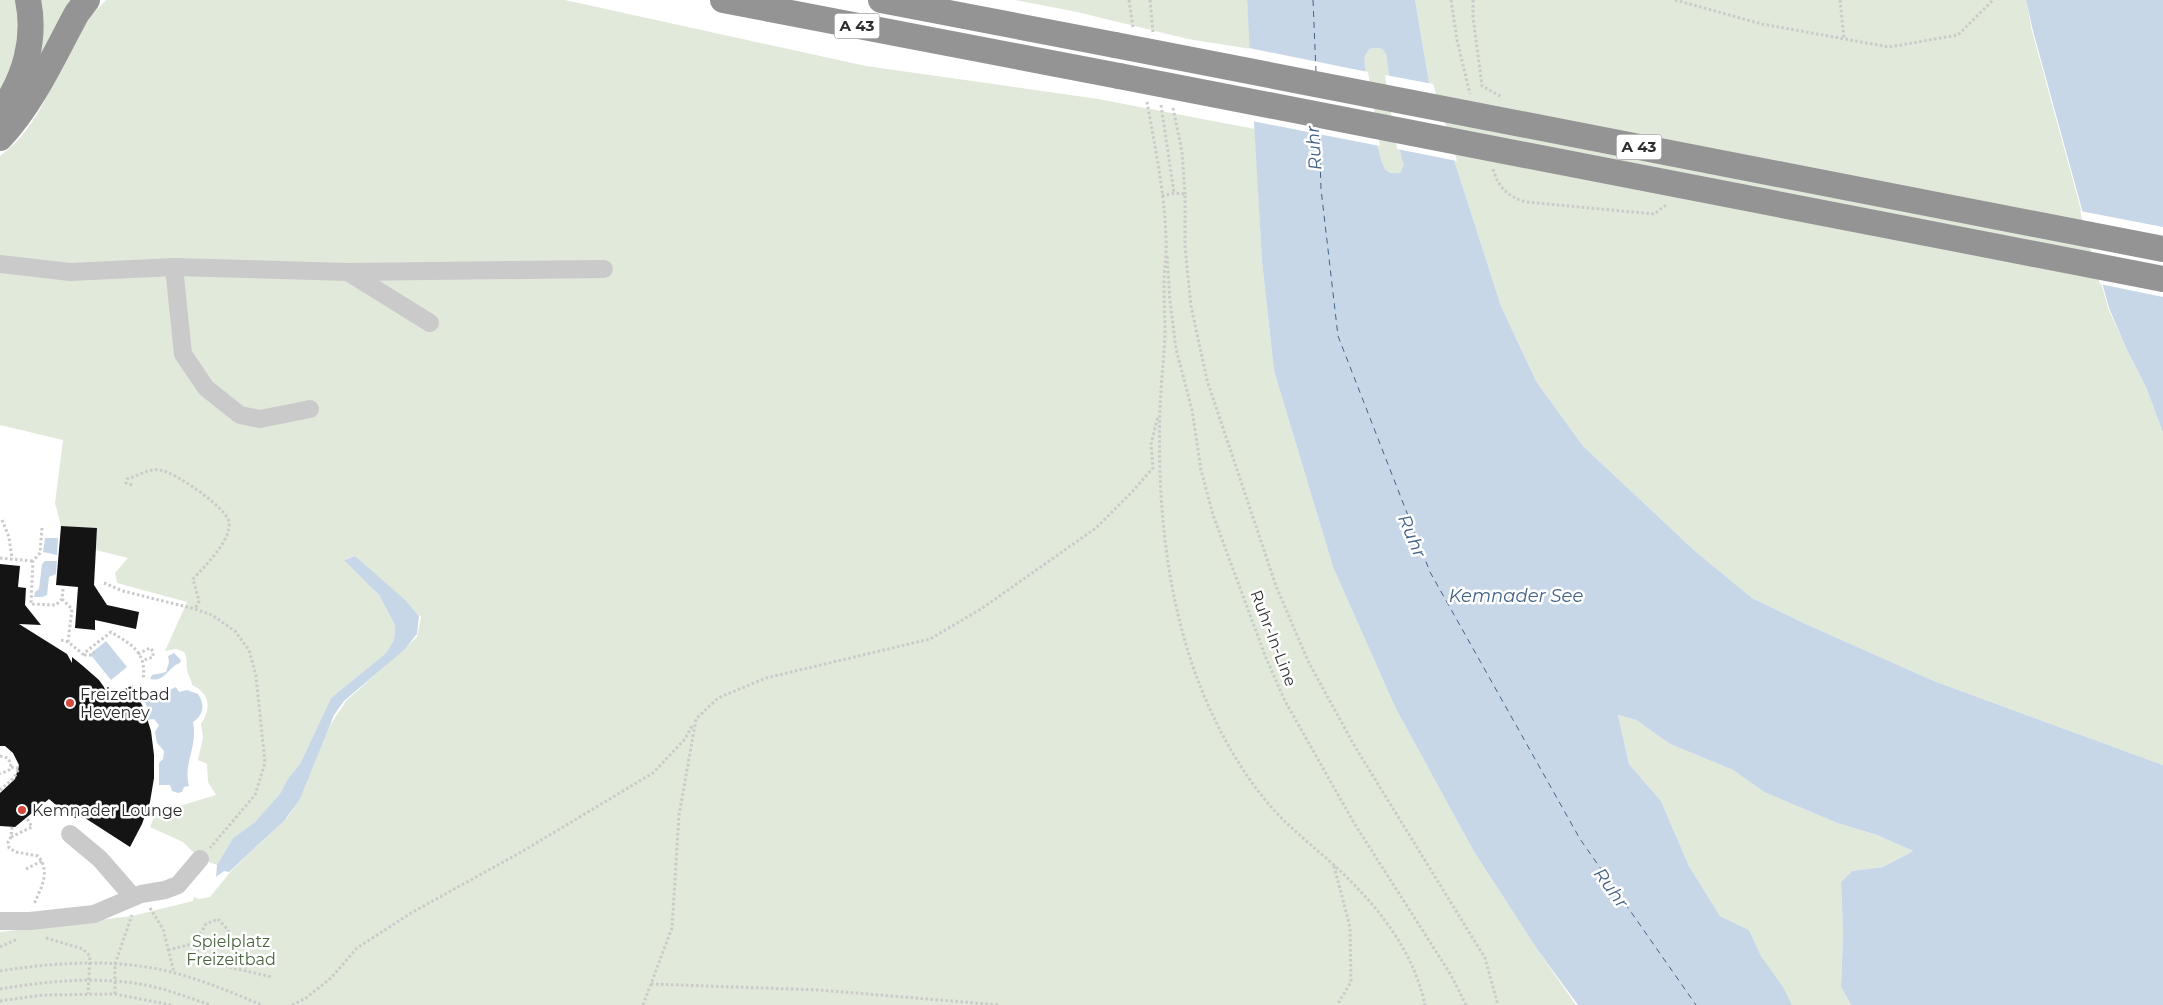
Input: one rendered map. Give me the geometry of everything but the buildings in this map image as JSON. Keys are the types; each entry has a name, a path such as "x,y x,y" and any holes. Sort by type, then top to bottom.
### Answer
{"highway":[{"path":"0,112 18,82 28,54 32,30 28,0"},
{"path":"0,138 15,122 28,102 77,13 87,0"},
{"name":"A 43","path":"723,0 2163,279"},
{"name":"A 43","path":"881,0 2163,249"}],"lane":[{"path":"0,264 70,272 174,267 348,272 604,270"},
{"path":"174,267 183,354 206,388 240,415 260,419 310,409"},
{"path":"348,272 430,323"},
{"path":"70,834 100,859 136,901"},
{"path":"0,921 34,929 94,914 178,885 200,860"}],"path":[{"path":"1128,0 1134,28"},
{"path":"1473,0 1473,17 1482,86"},
{"path":"1675,0 1762,24 1889,46 1958,35 1993,0"},
{"path":"1840,0 1844,38"},
{"path":"1146,93 1162,196 1166,240 1160,409 1160,474 1165,544 1182,636 1201,687 1225,740 1249,780 1274,810 1334,865 1383,915 1409,957 1425,1005"},
{"path":"1159,97 1174,193"},
{"path":"1162,196 1174,193 1185,194 1185,247 1191,306 1206,380 1276,586 1308,661 1354,745 1485,958 1498,1005"},
{"name":"Ruhr-In-Line","path":"1166,240 1170,301 1176,349 1192,410 1201,470 1213,516 1266,658 1284,701 1354,823 1451,974 1466,1005"},
{"path":"292,1005 312,993 331,978 357,948 372,938 411,913 523,851 653,773 685,739 696,719 718,698 766,678 930,639 981,609 1096,528 1131,493 1153,468 1151,444 1160,409"},
{"path":"132,485 126,483 127,479 150,470 161,470 177,477 223,510 229,522 228,533 209,561 192,579 200,601 195,609"},
{"path":"2,520 9,537 12,560"},
{"path":"0,527 4,525"},
{"path":"42,528 40,553 33,561 31,604 56,605 62,599 63,589"},
{"path":"0,558 33,561"},
{"path":"104,583 124,591 195,609 212,616 235,631 249,650 256,676 265,763 255,795 200,860"},
{"path":"190,593 196,590"},
{"path":"62,599 72,609 68,642"},
{"path":"83,654 111,632 134,646 145,665 142,680"},
{"path":"61,640 68,642 83,654 91,656 95,652"},
{"path":"138,654 150,648 153,650 153,656 142,661"},
{"path":"643,1005 672,928 680,815 696,719"},
{"path":"0,756 8,758 10,767 6,773 0,774"},
{"path":"0,797 0,790 14,778 19,768 10,767"},
{"path":"11,837 32,827 26,818"},
{"path":"12,826 8,848 16,852 38,856 42,861 45,876 34,929 83,949 90,956 88,994"},
{"path":"26,869 42,861"},
{"path":"1334,865 1350,927 1351,982 1337,1005"},
{"path":"115,994 115,964 136,901 163,929 174,972"},
{"path":"168,950 195,943 206,924 218,919 228,930 248,971"},
{"path":"195,943 200,958 216,960 228,967 272,977"},
{"path":"0,971 50,964 115,964 174,972 219,987 262,1005"},
{"path":"0,989 38,984 89,981 116,982 145,985 211,1005"},
{"path":"651,984 819,990 1000,1005"},
{"path":"0,1001 43,994 115,994 171,1005"}],"green space":[{"path":"0,0 25,0 27,21 0,103"},
{"path":"30,0 84,0 0,114"},
{"name":"Spielplatz Freizeitbad","path":"106,0 565,0 866,66 1098,99 1255,129 1262,262 1274,371 1333,567 1395,707 1473,850 1576,1005 0,1005 0,932 132,916 193,901 194,897 199,899 210,897 231,871 288,817 299,800 329,727 346,701 417,637 421,617 355,556 345,559 379,595 395,625 394,640 386,653 331,698 300,764 289,777 281,794 255,822 233,838 217,865 200,859 183,842 150,827 154,817 163,811 216,795 208,782 207,764 198,760 203,737 201,724 208,707 206,697 192,685 184,652 176,649 165,651 187,602 117,583 115,573 128,558 96,550 97,528 61,526 55,503 63,440 0,425 0,156 15,143 39,112 85,23"},
{"path":"1015,0 1247,0 1251,49 1188,39 1077,12"},
{"path":"1415,0 2026,0 2032,31 2108,308 2146,387 2163,433 2163,765 1934,681 1752,598 1695,551 1583,446 1536,381 1501,306 1429,82"},
{"path":"1369,49 1382,49 1386,54 1401,157 1405,165 1400,173 1389,172 1383,164 1371,114 1365,56"},
{"path":"1618,715 1636,720 1670,744 1733,770 1764,792 1837,823 1877,835 1913,851 1883,867 1852,871 1841,882 1843,934 1841,987 1851,1005 1792,1005 1761,956 1749,930 1720,916 1689,866 1661,801 1629,764"}],"water":[{"name":"Kemnader See","path":"1247,0 1415,0 1429,82 1501,306 1536,381 1583,446 1695,551 1752,598 1934,681 2163,765 2163,1005 1851,1005 1841,987 1843,934 1841,882 1852,871 1883,867 1913,851 1877,835 1837,823 1764,792 1733,770 1670,744 1636,720 1618,715 1629,764 1661,801 1689,866 1720,916 1749,930 1761,956 1783,987 1792,1005 1578,1005 1537,949 1473,850 1395,707 1333,567 1274,371 1262,262","holes":["1369,49 1382,49 1386,54 1401,157 1404,165 1400,173 1389,172 1383,163 1368,94 1365,56"]},
{"path":"2026,0 2163,0 2163,433 2146,387 2126,348 2109,308"},
{"path":"45,538 58,538 57,555 43,552"},
{"path":"355,556 404,599 419,616 417,634 404,650 344,701 334,715 300,799 285,820 229,872 224,871 216,877 217,865 233,838 255,822 280,794 289,777 300,764 331,698 386,653 394,640 395,625 379,595 344,560"},
{"path":"45,561 57,561 56,574 49,577 47,595 34,597 35,592 39,589 42,564"},
{"path":"106,641 127,667 111,680 90,654"},
{"path":"174,653 181,660 180,663 159,679 150,679 152,675 166,672 169,662 168,656"},
{"path":"176,687 179,692 187,690 198,694 202,702 201,713 193,722 194,740 188,770 189,786 184,787 182,792 178,793 172,791 170,785 159,785 159,763 163,759 164,751 157,743 155,732 159,725 154,719 147,720 145,712 148,710 145,702"}],"pier":[{"path":"1249,48 1368,72 1380,146 1252,121"},
{"path":"1385,75 1433,84 1457,161 1397,149"},
{"path":"2080,211 2163,227 2163,297 2100,284"}],"ferry route":[{"path":"1313,0 1316,72"},
{"path":"1319,128 1321,189 1338,336 1430,572 1580,839 1696,1005"}],"place":[{"name":"Freizeitbad Heveney","path":"70,703"},
{"name":"Kemnader Lounge","path":"22,810"}],"water label":[{"name":"Ruhr","path":"1314,148"},
{"name":"Ruhr","path":"1412,536"},
{"name":"Ruhr","path":"1611,888"}]}
